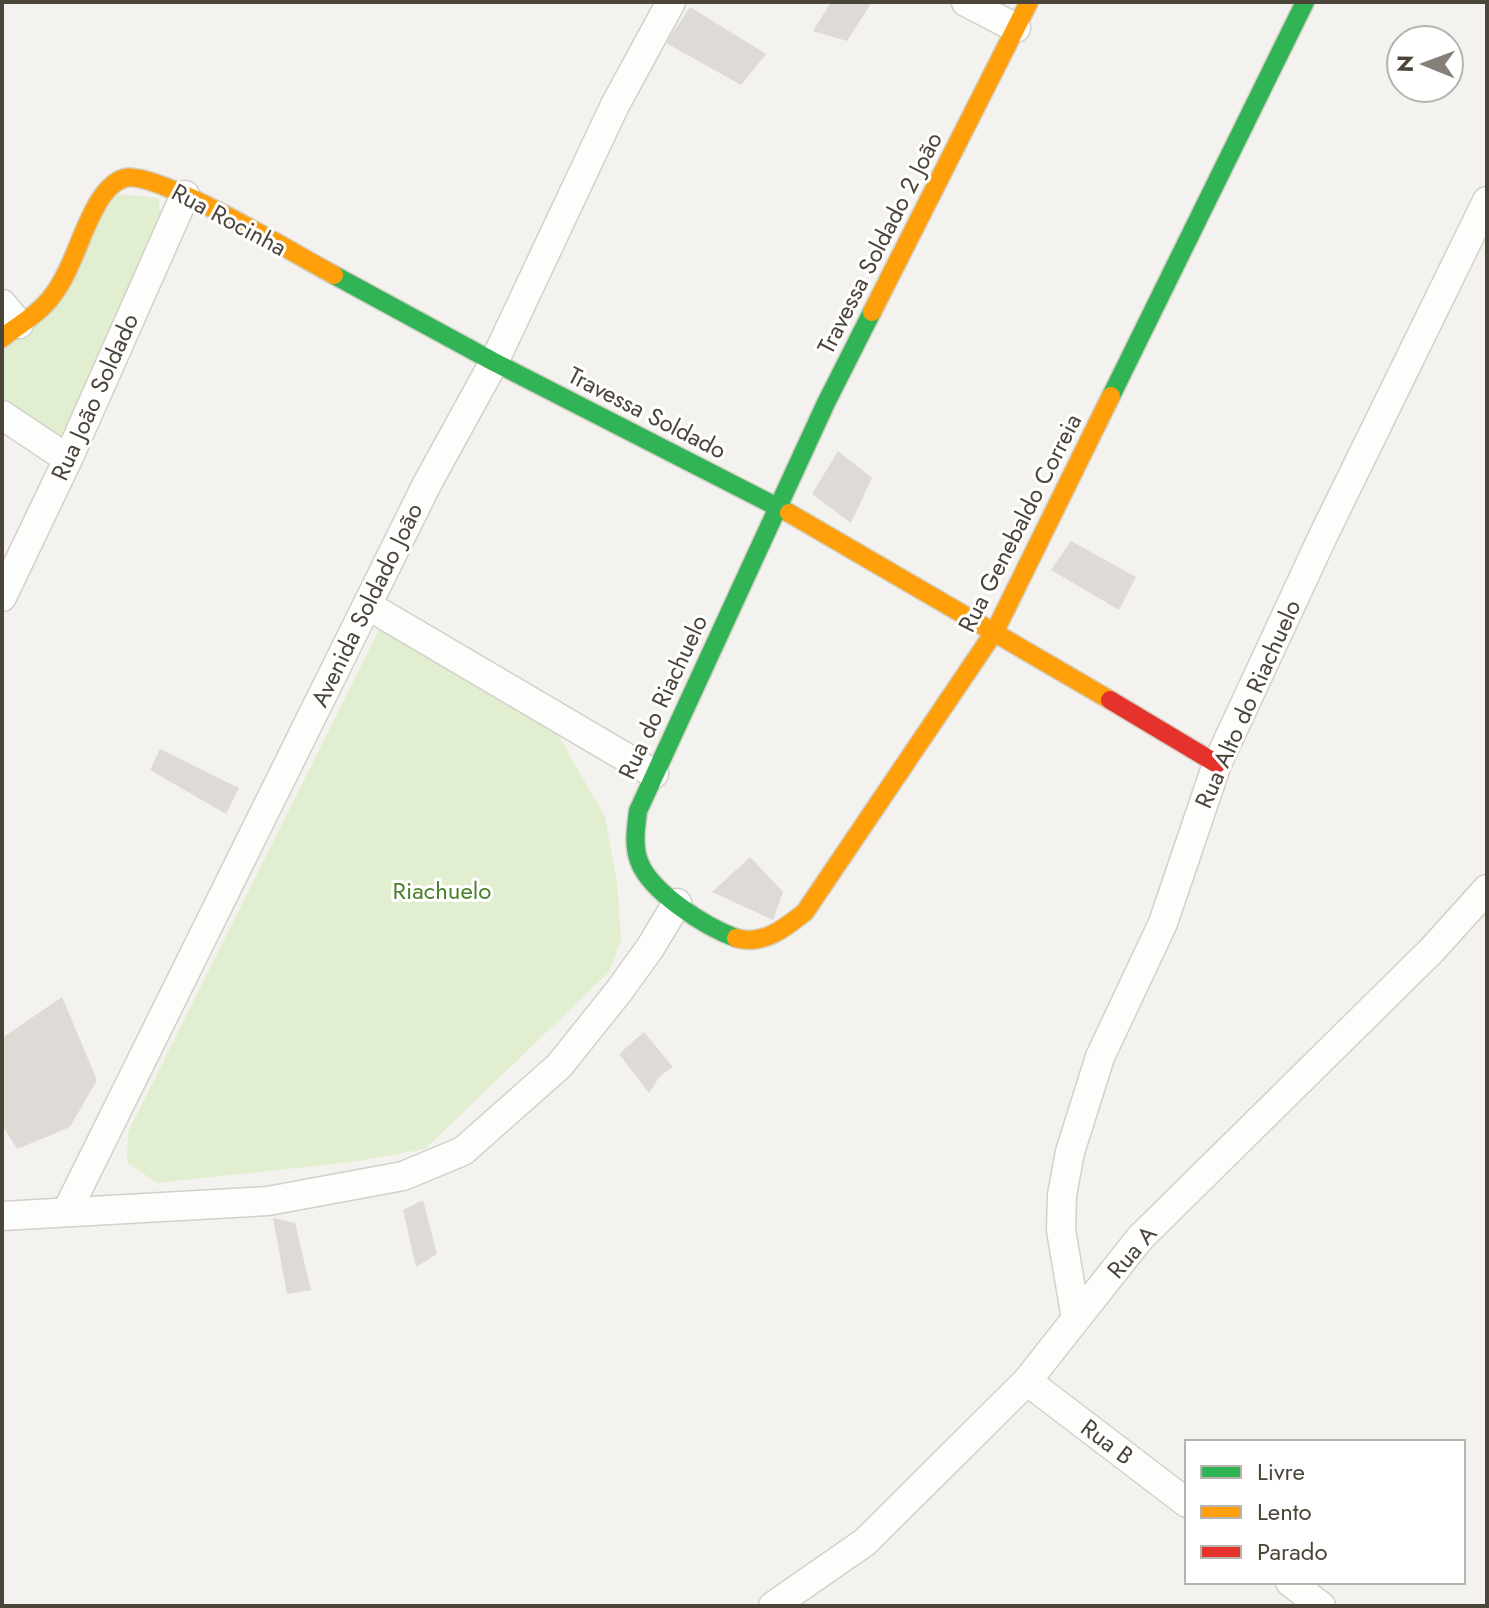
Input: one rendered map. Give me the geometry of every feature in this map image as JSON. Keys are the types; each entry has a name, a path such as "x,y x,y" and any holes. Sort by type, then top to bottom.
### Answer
{"street":[{"name":"Avenida Soldado João","path":"67,1211 427,484 494,362 615,105 671,2"},
{"path":"966,2 1016,28"},
{"name":"Travessa Soldado 2 João","path":"778,507 826,403 1029,2"},
{"name":"Rua Genebaldo Correia","path":"677,903 725,934 749,942 777,933 805,912 995,631 1305,2"},
{"name":"Rua Rocinha","path":"8,322 54,294 103,195 116,181 139,177 185,195 494,362"},
{"name":"Rua João Soldado","path":"2,597 68,459 185,195"},
{"name":"Rua Alto do Riachuelo","path":"1076,1319 1061,1230 1062,1195 1070,1152 1100,1057 1163,923 1217,764 1323,536 1487,201"},
{"name":"Travessa Soldado","path":"494,362 778,507"},
{"path":"2,415 68,459"},
{"path":"778,507 995,631 1217,764"},
{"name":"Rua do Riachuelo","path":"677,903 643,870 634,838 638,811 778,507"},
{"path":"367,605 654,774"},
{"name":"Rua A","path":"773,1606 865,1542 1027,1381 1140,1238 1432,950 1487,889"},
{"path":"2,1216 268,1201 403,1176 463,1151 559,1066 627,980 677,903"},
{"name":"Rua B","path":"1027,1381 1185,1501"},
{"path":"1293,1584 1321,1606"}],"green space":[{"path":"118,194 158,198 161,214 63,439 49,436 2,405 2,350"},
{"name":"Riachuelo","path":"380,628 554,728 605,817 617,881 621,940 609,972 425,1149 352,1162 157,1183 127,1162 128,1132"}],"building":[{"path":"831,2 872,2 847,41 813,31"},
{"path":"690,7 766,54 741,85 666,43"},
{"path":"838,451 872,478 851,523 812,494"},
{"path":"1071,541 1136,577 1119,610 1051,570"},
{"path":"160,749 239,788 226,814 150,770"},
{"path":"750,857 783,892 773,920 712,892"},
{"path":"62,997 97,1080 70,1127 17,1149 2,1125 2,1038"},
{"path":"644,1032 673,1067 660,1076 649,1093 619,1054"},
{"path":"423,1200 437,1254 416,1267 403,1210"},
{"path":"273,1218 295,1223 311,1290 287,1294"}],"traffic: fast":[{"path":"1111,396 1305,2"},
{"path":"334,275 494,362 789,513"},
{"path":"736,938 680,907 645,873 636,849 638,811 826,403 872,312"}],"traffic: slow":[{"path":"872,312 1029,2"},
{"path":"2,338 36,313 53,295 65,276 99,201 110,187 125,178 141,179 195,200 334,275"},
{"path":"736,938 764,938 805,912 995,631 1111,396"},
{"path":"789,513 1110,700"}],"traffic: jam":[{"path":"1110,700 1217,764"}]}
